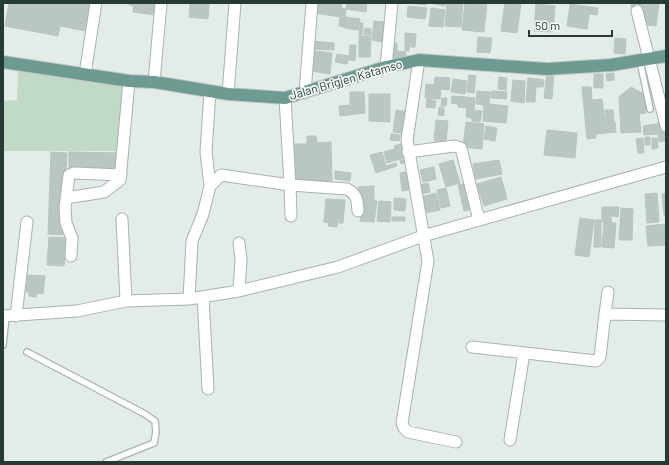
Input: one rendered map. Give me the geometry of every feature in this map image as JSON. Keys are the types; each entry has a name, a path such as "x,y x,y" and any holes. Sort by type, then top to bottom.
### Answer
{"main road":[{"name":"Jalan Brigjen Katamso","path":"3,62 129,81 154,82 228,94 285,98 386,67 419,60 547,69 645,60 666,56"}],"street":[{"path":"85,74 96,3"},
{"path":"154,82 161,3"},
{"path":"228,94 235,3"},
{"path":"305,93 312,3"},
{"path":"386,67 392,3"},
{"path":"637,11 645,60 666,126"},
{"path":"419,60 407,140 428,261 402,423 408,432 456,442"},
{"path":"66,198 104,192 120,180 129,81"},
{"path":"189,299 192,240 203,214 210,186 206,152 210,91"},
{"path":"285,98 291,216"},
{"path":"408,152 454,146 462,148 479,220"},
{"path":"27,222 9,316 77,311 126,301 189,299 239,291 338,267 423,236 666,167"},
{"path":"71,256 72,238 66,223 66,198 68,178 70,174 121,175"},
{"path":"210,186 221,175 290,185 348,189 357,197 358,211"},
{"path":"122,219 126,301"},
{"path":"239,243 239,291"},
{"path":"472,347 593,362 598,360 600,357 608,292"},
{"path":"203,297 208,389"},
{"path":"605,314 666,315"},
{"path":"510,440 524,354"}],"lane":[{"path":"645,60 650,109"},
{"path":"3,346 9,316"},
{"path":"27,352 143,413 155,421 156,432 154,443 106,462"}],"green space":[{"path":"18,70 124,79 120,151 3,151 3,101 17,100"}],"building":[{"path":"9,3 91,3 86,31 60,26 58,36 5,26"},
{"path":"129,3 156,3 155,15 133,12 134,6 129,5"},
{"path":"190,3 209,3 208,19 189,17"},
{"path":"317,3 342,3 341,8 346,9 344,27 339,26 340,17 315,13"},
{"path":"347,3 367,3 366,12 346,9"},
{"path":"408,3 427,3 426,5"},
{"path":"429,3 445,3 445,6"},
{"path":"447,3 463,3 461,27 445,26"},
{"path":"465,3 487,3 484,32 462,30"},
{"path":"505,3 521,3 517,33 501,31"},
{"path":"631,3 659,3 656,26 641,24 643,9 631,7"},
{"path":"536,4 555,6 553,32 534,31"},
{"path":"570,4 598,8 597,15 589,14 587,29 567,26"},
{"path":"408,6 427,8 425,19 407,17"},
{"path":"431,8 445,10 443,27 429,26"},
{"path":"345,17 360,19 358,30 344,28"},
{"path":"374,21 386,22 383,42 372,40"},
{"path":"360,23 363,23 362,35 359,35"},
{"path":"365,28 371,29 371,35 364,34"},
{"path":"405,33 416,34 415,47 409,47 409,51 405,51"},
{"path":"359,36 371,36 370,57 359,57"},
{"path":"478,37 492,38 490,53 477,52"},
{"path":"615,38 626,39 625,54 614,53"},
{"path":"313,41 334,43 334,50 312,49"},
{"path":"391,43 397,43 397,51 406,52 405,57 391,59"},
{"path":"350,45 356,45 355,61 349,60"},
{"path":"314,51 332,53 330,74 312,71"},
{"path":"337,54 349,56 347,64 335,62"},
{"path":"547,72 554,73 552,99 544,98"},
{"path":"614,73 614,80 607,81 606,74"},
{"path":"594,74 603,74 603,88 594,88"},
{"path":"469,75 476,76 474,93 467,92"},
{"path":"435,77 450,78 449,90 441,89 440,99 425,98 426,84 434,85"},
{"path":"499,77 507,78 506,90 498,89"},
{"path":"528,78 544,80 543,87 536,87 535,102 526,102"},
{"path":"453,79 467,81 465,94 451,92"},
{"path":"513,80 525,81 524,103 511,101"},
{"path":"582,87 591,87 592,100 602,99 605,123 615,122 616,132 596,134 596,138 587,139"},
{"path":"631,87 644,94 646,113 639,114 641,132 621,133 619,97"},
{"path":"477,91 490,92 489,104 508,106 506,123 483,121 484,105 476,104"},
{"path":"491,91 507,92 506,99 491,98"},
{"path":"350,92 364,92 365,113 340,116 339,106 350,105"},
{"path":"369,94 390,94 390,122 369,121"},
{"path":"452,96 467,97 466,108 458,107 458,104 451,103"},
{"path":"468,97 475,98 474,110 482,111 480,122 472,121 472,118 466,117"},
{"path":"442,98 447,98 446,106 441,106"},
{"path":"427,99 436,101 435,108 426,107"},
{"path":"439,107 444,108 444,116 438,115"},
{"path":"396,110 410,112 406,139 401,137 401,133 393,132"},
{"path":"605,110 613,110 614,122 606,122"},
{"path":"436,120 448,121 446,142 434,141"},
{"path":"466,122 484,124 482,149 463,147"},
{"path":"664,122 666,141 659,142 657,123"},
{"path":"656,124 657,134 644,135 643,126"},
{"path":"486,126 497,128 495,141 484,139"},
{"path":"547,130 577,133 575,158 544,155"},
{"path":"391,134 400,135 399,141 390,140"},
{"path":"307,136 316,136 317,143 331,142 332,181 293,182 292,144 307,144"},
{"path":"645,137 650,137 650,145 645,145"},
{"path":"643,138 644,153 638,153 636,139"},
{"path":"652,138 657,138 658,148 652,149"},
{"path":"404,143 408,157 398,160 394,146"},
{"path":"394,149 397,160 387,163 384,152"},
{"path":"51,152 67,153 63,235 48,234"},
{"path":"69,152 119,153 118,172 69,171"},
{"path":"382,152 386,166 396,163 397,166 376,173 370,155"},
{"path":"408,159 409,162 401,164 400,161"},
{"path":"453,160 460,183 446,187 439,164"},
{"path":"499,160 502,174 476,179 473,164"},
{"path":"434,167 436,179 423,182 420,170"},
{"path":"335,171 351,173 350,181 335,179"},
{"path":"411,171 414,189 402,191 400,173"},
{"path":"501,177 507,199 484,206 477,184"},
{"path":"428,183 430,192 421,194 419,185"},
{"path":"467,183 472,209 464,211 458,185"},
{"path":"374,186 374,201 377,201 374,222 360,221 362,213 359,213 358,187"},
{"path":"446,188 450,206 441,208 437,190"},
{"path":"436,193 440,210 425,213 421,197"},
{"path":"657,193 659,222 647,223 645,194"},
{"path":"666,193 666,215 664,215 662,194"},
{"path":"394,198 406,199 405,211 394,210"},
{"path":"326,199 345,200 343,223 337,223 337,227 328,226 329,223 324,222"},
{"path":"379,201 391,202 390,222 377,221"},
{"path":"602,207 619,207 618,217 611,216 612,214 602,213"},
{"path":"621,208 633,209 632,240 619,240"},
{"path":"602,213 610,214 612,223 616,223 614,248 602,247 604,223 602,222"},
{"path":"392,217 405,217 405,221 392,221"},
{"path":"580,218 594,220 589,257 575,255"},
{"path":"595,220 601,220 601,247 594,247"},
{"path":"666,224 666,245 648,246 646,226"},
{"path":"49,237 67,238 64,266 47,265"},
{"path":"28,275 45,276 43,294 37,293 36,297 29,296 29,292 26,292"}]}
